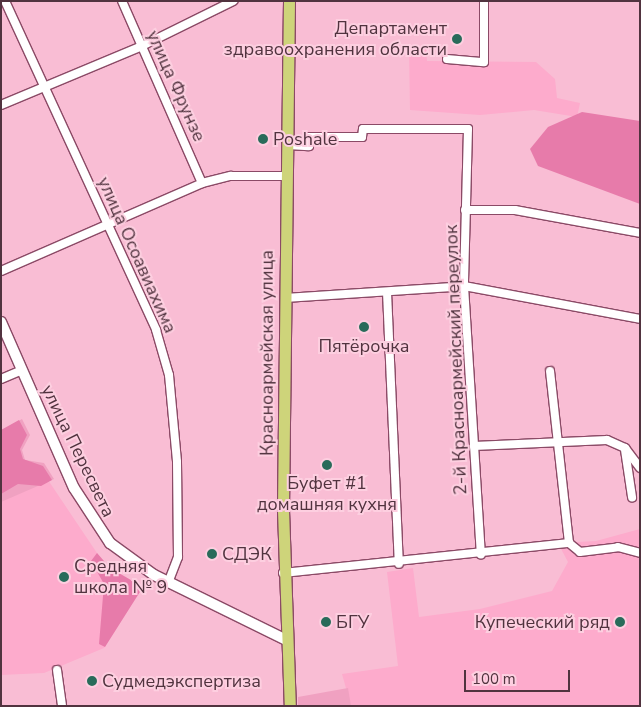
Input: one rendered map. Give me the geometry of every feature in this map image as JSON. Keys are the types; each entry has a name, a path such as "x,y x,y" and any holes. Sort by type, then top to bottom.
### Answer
{"main road":[{"name":"Красноармейская улица","path":"289,1 284,574 290,706"},
{"name":"улица Пересвета","path":"1,322 74,488 99,531 121,553 168,582 286,640"}],"street":[{"name":"улица Осоавиахима","path":"6,1 156,330 169,375 177,462 176,567 168,582"},
{"name":"улица Фрунзе","path":"122,1 202,183"},
{"path":"1,105 142,46 233,1"},
{"path":"447,59 484,62 484,1"},
{"name":"2-й Красноармейский переулок","path":"287,145 309,146 309,137 362,137 362,129 468,129 464,286 482,554"},
{"path":"1,271 202,183 231,176 287,176"},
{"path":"465,210 515,210 640,233"},
{"path":"285,298 464,286 640,319"},
{"path":"387,292 399,564"},
{"path":"1,379 22,370"},
{"path":"550,371 569,543 580,552 618,547 640,552"},
{"path":"474,446 607,440 625,448 640,468"},
{"path":"625,448 632,497"},
{"path":"284,574 399,564 569,543"},
{"path":"57,670 62,706"}],"shaded area":[{"path":"409,46 426,46 427,61 536,62 555,79 557,98 580,103 577,117 534,110 480,115 410,110"},
{"path":"582,112 640,121 640,204 538,166 530,149 548,127"},
{"path":"22,419 30,435 22,450 25,460 44,463 54,479 1,502 1,431"},
{"path":"19,420 27,435 20,449 23,459 43,466 52,480 41,486 18,484 1,494 1,430"},
{"name":"Средняя школа № 9","path":"46,477 97,553 110,568 143,587 104,648 44,673 1,675 1,501"},
{"path":"640,529 640,706 351,706 342,674 398,666 387,572 413,568 419,617 480,609 552,591 568,562 558,543 596,541"},
{"path":"97,553 110,568 143,587 105,647 99,644 104,584 91,561"},
{"path":"348,688 351,706 298,706 298,697"}],"place":[{"name":"Департамент здравоохранения области","path":"457,39"},
{"name":"Poshale","path":"263,139"},
{"name":"Пятёрочка","path":"364,327"},
{"name":"Буфет #1 домашняя кухня","path":"327,465"},
{"name":"СДЭК","path":"212,554"},
{"name":"Средняя школа № 9","path":"64,577"},
{"name":"БГУ","path":"326,622"},
{"name":"Купеческий ряд","path":"620,622"},
{"name":"Судмедэкспертиза","path":"92,681"}]}
